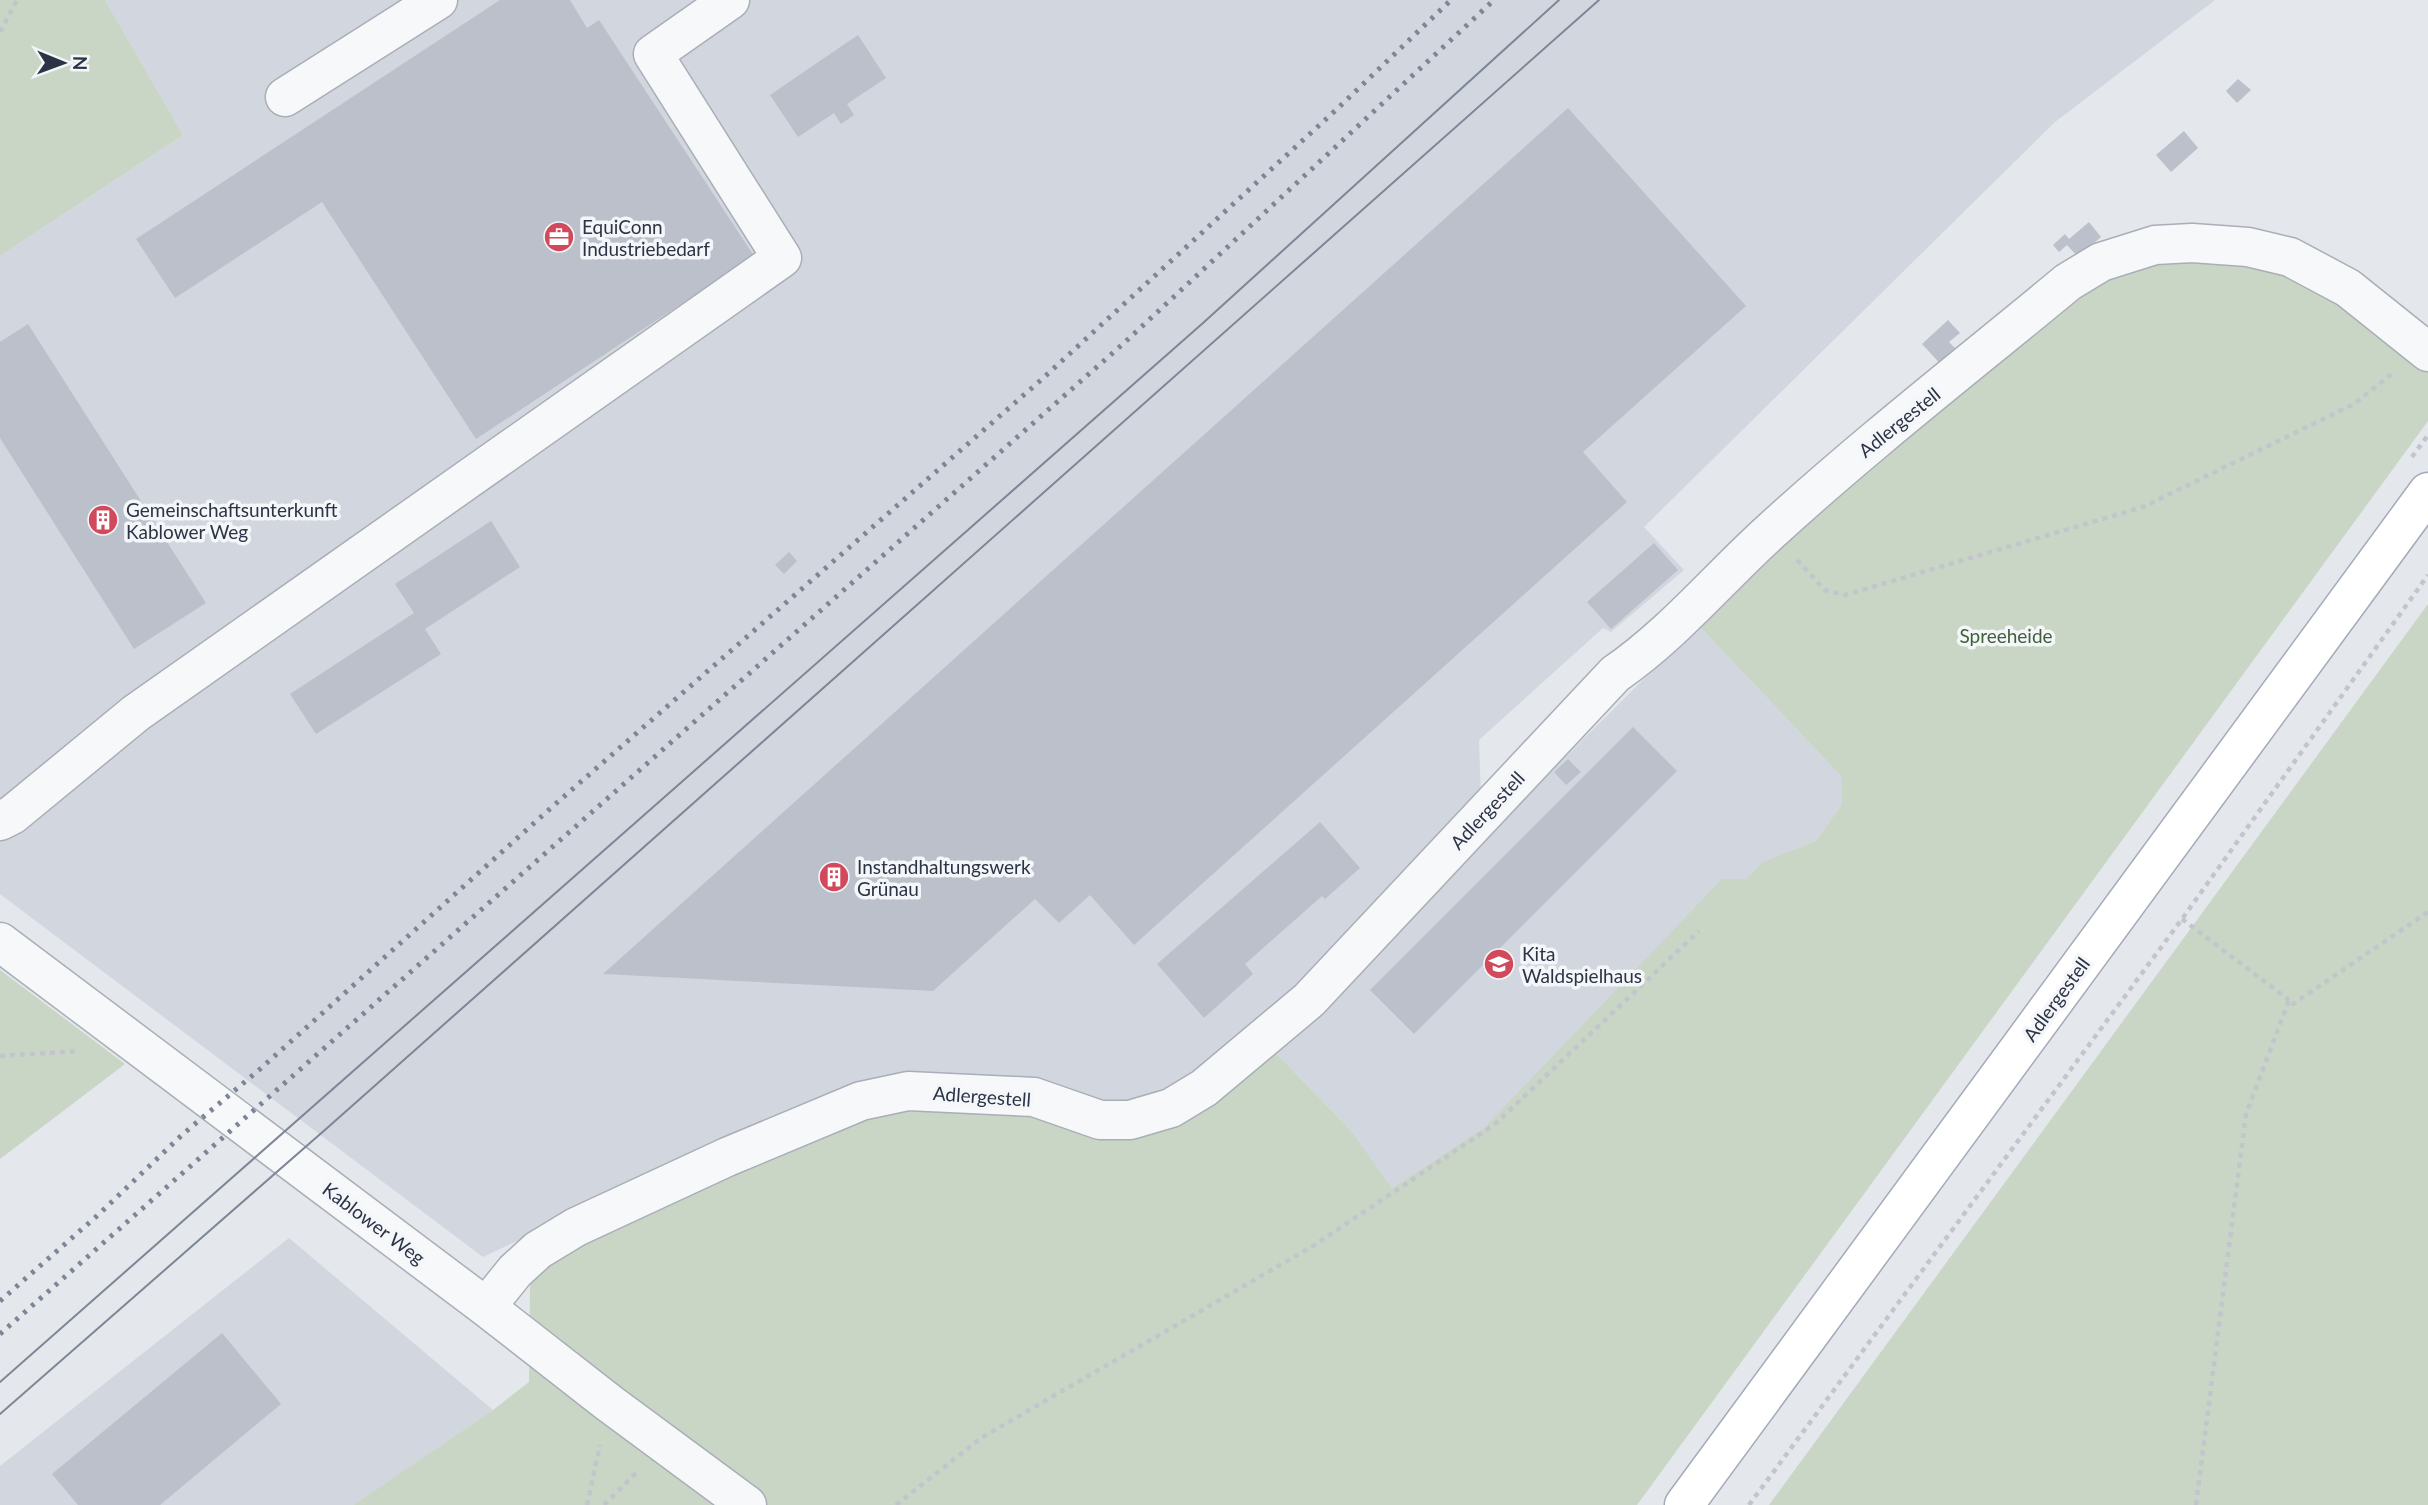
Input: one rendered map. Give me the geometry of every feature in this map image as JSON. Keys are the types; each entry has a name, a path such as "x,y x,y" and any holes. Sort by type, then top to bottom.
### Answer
{"main road":[{"name":"Adlergestell","path":"1684,1505 2428,492"}],"street":[{"path":"285,97 438,0"},
{"path":"0,821 12,815 136,713 782,258 653,54 730,0"},
{"name":"Adlergestell","path":"486,1307 515,1272 538,1250 576,1227 727,1157 861,1101 908,1091 1034,1097 1100,1120 1130,1120 1171,1108 1204,1088 1310,1000 1615,674 1640,657 1770,531 1842,468 2068,282 2101,262 2155,245 2192,243 2248,247 2290,257 2348,288 2426,351"},
{"name":"Kablower Weg","path":"0,942 747,1505"}],"path":[{"path":"0,32 17,0"},
{"path":"1770,531 1825,590 1845,595 2143,507 2354,404 2426,351"},
{"path":"1749,1505 2182,919 2428,575"},
{"path":"2182,919 2293,1004 2428,912"},
{"path":"896,1505 981,1438 1313,1246 1494,1125 1699,931"},
{"path":"2196,1505 2246,1114 2289,1000"},
{"path":"0,1056 81,1051 119,1032"},
{"path":"587,1505 609,1403"}],"shaded area":[{"path":"105,0 2215,0 2055,122 1644,527 1684,570 1611,632 1603,628 1479,740 1481,799 1249,1037 1144,1105 866,1083 832,1092 483,1257 0,894 0,256 183,135"},
{"name":"Kita Waldspielhaus","path":"1698,625 1841,776 1842,804 1816,841 1764,862 1485,1127 1392,1188 1353,1133 1272,1049"},
{"path":"289,1238 493,1410 353,1505 0,1505 0,1466"}],"green space":[{"path":"0,0 105,0 183,135 0,256"},
{"name":"Spreeheide","path":"2220,254 2344,295 2428,363 2428,421 1637,1505 353,1505 493,1410 529,1382 530,1286 545,1259 878,1108 1014,1111 1114,1134 1272,1049 1353,1133 1392,1188 1485,1127 1722,879 1746,879 1763,862 1816,841 1842,804 1841,776 1698,625 1717,598 2074,294 2154,260"},
{"path":"2428,604 2428,1505 1769,1505"},
{"path":"0,970 125,1064 0,1159"}],"building":[{"path":"500,0 570,0 587,28 599,20 754,256 476,439 322,202 175,298 136,239"},
{"path":"858,35 886,78 847,104 854,115 841,124 834,113 798,137 770,95"},
{"path":"2238,79 2251,90 2237,103 2226,91"},
{"path":"1568,108 1746,306 1583,452 1627,502 1134,945 1090,895 1059,923 1035,899 933,991 603,974"},
{"path":"2184,131 2198,148 2171,172 2156,155"},
{"path":"2089,222 2101,237 2078,257 2067,245 2059,252 2053,245 2065,234 2069,239"},
{"path":"1948,320 1960,333 1949,342 1962,355 1946,370 1922,344"},
{"name":"Gemeinschaftsunterkunft Kablower Weg","path":"28,324 206,603 134,649 0,438 0,342"},
{"path":"491,521 520,567 425,629 441,654 316,734 290,694 414,613 395,584"},
{"path":"1654,543 1678,570 1611,629 1587,602"},
{"path":"789,552 797,561 784,574 775,565"},
{"path":"1633,727 1677,771 1414,1034 1370,990"},
{"path":"1568,759 1581,772 1566,785 1554,772"},
{"path":"1320,822 1360,868 1325,899 1322,896 1245,964 1253,974 1204,1018 1157,964"},
{"path":"222,1333 281,1404 160,1505 78,1505 52,1474"}],"tram line":[{"path":"0,1382 1203,323 1559,0"},
{"path":"0,1414 326,1129 1599,0"}],"railway":[{"path":"0,1301 98,1215 183,1134 259,1070 552,807 1041,380 1337,109 1451,0"},
{"path":"0,1334 1124,343 1494,0"}],"place":[{"name":"EquiConn Industriebedarf","path":"559,237"},
{"name":"Gemeinschaftsunterkunft Kablower Weg","path":"103,520"},
{"name":"Instandhaltungswerk Grünau","path":"834,877"},
{"name":"Kita Waldspielhaus","path":"1499,964"}]}
